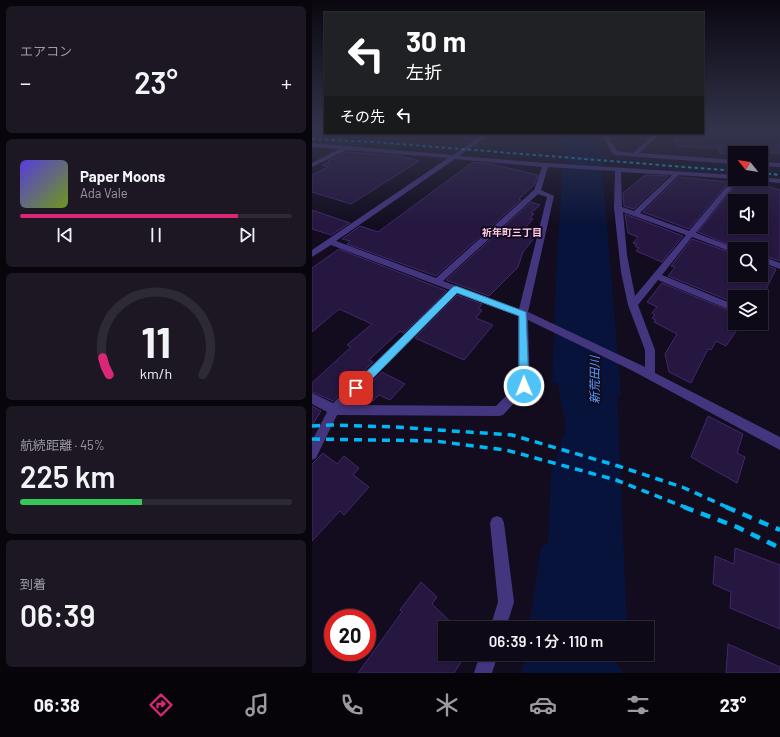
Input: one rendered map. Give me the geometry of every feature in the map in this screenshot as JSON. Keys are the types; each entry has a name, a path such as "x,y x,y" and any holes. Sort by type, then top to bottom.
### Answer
{"street":[{"path":"312,254 445,163"},
{"path":"530,163 728,178"},
{"path":"768,164 780,165"},
{"path":"437,282 537,192 546,165"},
{"path":"614,170 628,287 633,305 650,350 650,375"},
{"path":"635,214 677,174"},
{"path":"768,180 780,181"},
{"path":"633,305 729,186"},
{"path":"312,398 334,410 499,411 524,386 523,314 551,196 537,192"},
{"path":"618,208 728,247"},
{"path":"330,242 523,314 635,367 780,444"},
{"path":"768,262 780,266"},
{"path":"657,276 728,306"},
{"path":"312,454 334,410 456,289"},
{"path":"497,523 506,602 500,621"},
{"path":"483,673 487,661"}],"water":[{"path":"563,163 602,163 621,395 612,397 581,435 571,491 600,582 608,583 606,621 530,621 541,546 548,543 551,474 566,429 558,384 552,382 557,258"},
{"path":"524,661 615,661 623,673 521,673"}],"building":[{"path":"326,163 415,163 351,204 312,192 312,175 328,167 322,165"},
{"path":"471,163 491,164 538,175 534,185 519,199 521,200 436,276 347,244 350,241 342,239 360,226 378,232"},
{"path":"645,175 668,176 634,209 624,206 623,193"},
{"path":"679,177 728,182 689,229 643,212"},
{"path":"735,186 766,186 780,190 780,261 768,257 768,242 728,242 728,244 698,232 728,194 728,234 768,234 768,194 728,194"},
{"path":"531,202 540,205 531,213 534,214 530,218 533,219 525,228 536,231 532,236 535,237 523,252 518,267 489,296 446,280"},
{"path":"312,210 350,223 331,235 312,229"},
{"path":"625,214 683,236 662,262 636,251 639,248 635,246 637,244 633,243 638,237 628,233"},
{"path":"692,239 728,252 728,282 768,282 768,266 776,269 766,290 728,290 728,300 668,276 675,267 671,266"},
{"path":"339,249 447,291 404,333 400,331 369,360 373,362 333,401 312,392 312,383 351,347 347,345 372,324 339,309 312,332 312,268"},
{"path":"662,283 728,310 728,330 737,330 726,346 716,341 711,350 708,349 691,383 669,372 665,354 677,334 654,322 656,320 652,318 655,315 652,313 657,307 647,302"},
{"path":"457,295 482,304 478,309 482,310 476,318 493,325 464,360 415,338"},
{"path":"382,372 405,384 390,400 379,395 373,401 360,394"},
{"path":"312,406 321,411 312,426"},
{"path":"708,416 743,434 737,453 745,457 737,483 691,457"},
{"path":"323,453 337,464 344,456 359,468 353,475 369,487 344,515 340,511 312,541 312,464"},
{"path":"735,548 780,565 780,629 730,608 731,592 713,584 715,556 734,564"},
{"path":"421,582 437,597 432,604 450,621 438,621 438,661 462,661 454,673 358,673 367,661 376,661 376,648 402,612 400,610"},
{"path":"728,644 780,667 780,673 726,673"}],"waterway":[{"name":"新荒田川","path":"594,621 595,365"}],"railway":[{"path":"640,163 728,170"},
{"path":"768,174 780,175"},
{"path":"312,426 331,425 395,427 512,435 618,466 682,487 729,508"},
{"path":"312,439 435,441 506,450 616,480 687,508"},
{"path":"684,507 737,527 780,548"},
{"path":"726,507 780,530"}],"district":[{"name":"祈年町三丁目","path":"512,232"}],"route":[{"path":"356,388 456,289 523,314 524,386"}]}
